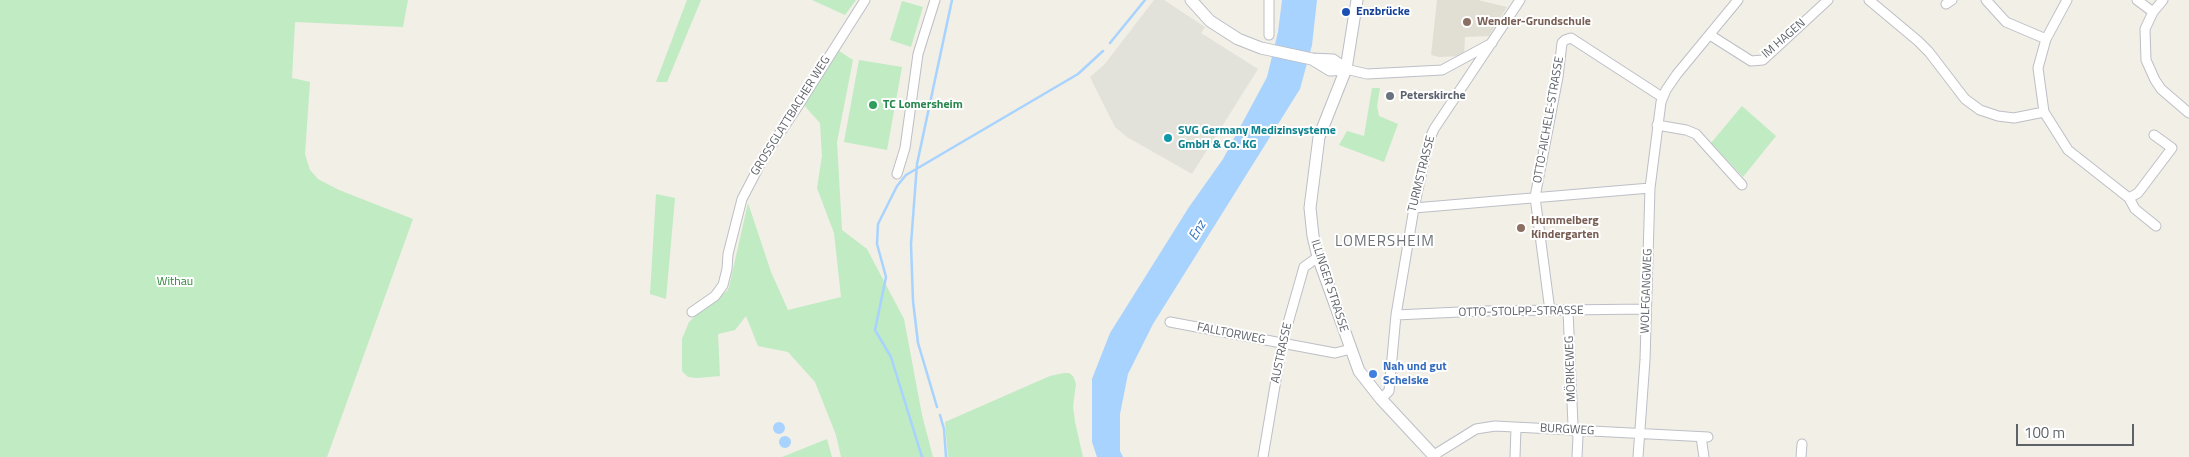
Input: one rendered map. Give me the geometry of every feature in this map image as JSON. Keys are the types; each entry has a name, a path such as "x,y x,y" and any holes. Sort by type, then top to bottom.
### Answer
{"street":[{"name":"GROSSGLATTBACHER WEG","path":"692,312 715,296 723,285 728,254 742,199 765,154 865,0"},
{"path":"897,174 905,148 918,54 935,0"},
{"path":"1191,0 1210,21 1224,31 1261,48 1319,61 1333,60 1346,69 1357,73 1442,70 1492,43"},
{"path":"1269,0 1269,35"},
{"name":"ILLINGER STRASSE","path":"1357,0 1346,69 1319,137 1310,208 1313,236 1318,257 1359,371 1381,399 1435,456"},
{"name":"TURMSTRASSE","path":"1381,399 1389,391 1396,315 1414,208 1428,143 1434,129 1520,0"},
{"name":"WOLFGANGWEG","path":"1638,457 1645,360 1650,188 1662,96 1738,0"},
{"name":"IM HAGEN","path":"1710,35 1751,61 1763,60 1828,0"},
{"path":"1869,0 1918,41 1934,58 1964,100 1980,110 1998,116 2014,118 2044,112"},
{"path":"1986,0 2006,22 2046,39"},
{"path":"2067,0 2046,39 2038,68 2044,112 2068,150 2129,198 2135,209 2156,226"},
{"path":"2137,0 2153,12"},
{"path":"2163,0 2153,12 2145,29 2144,49 2149,70 2168,97 2189,113"},
{"name":"OTTO-AICHELE-STRASSE","path":"1535,196 1558,77 1562,43 1565,40 1571,38 1662,96"},
{"path":"1657,125 1686,130 1696,134 1742,185"},
{"path":"2129,198 2138,193 2172,148 2154,135"},
{"path":"1414,208 1535,196 1650,188"},
{"path":"1535,196 1550,311"},
{"name":"AUSTRASSE","path":"1263,457 1282,344 1304,268 1318,257"},
{"name":"OTTO-STOLPP-STRASSE","path":"1396,315 1481,311 1646,309"},
{"name":"MÖRIKEWEG","path":"1568,311 1573,425 1578,436 1577,457"},
{"name":"FALLTORWEG","path":"1170,322 1335,354 1351,350"},
{"name":"BURGWEG","path":"1435,456 1476,429 1495,426 1705,437 1704,457"},
{"path":"1515,457 1516,428"},
{"path":"1801,457 1802,444"}],"shaded area":[{"path":"1154,0 1164,0 1205,27 1201,33 1258,69 1192,174 1127,137 1115,127 1090,77 1104,65"},
{"name":"Wendler-Grundschule","path":"1437,0 1478,0 1507,7 1489,36 1465,37 1464,56 1439,57 1431,55"}],"green space":[{"name":"Withau","path":"0,0 408,0 403,27 295,22 292,78 310,82 305,154 310,170 318,179 339,190 413,219 327,457 0,457"},
{"path":"687,0 701,0 667,82 656,82"},
{"path":"812,0 856,0 845,15"},
{"path":"902,1 923,7 911,47 890,40"},
{"path":"836,49 853,60 837,142 842,230 867,249 904,319 922,415 933,457 841,457 836,435 815,382 788,352 758,346 746,316 735,330 718,334 720,376 688,377 682,371 682,339 689,322 704,307 727,291 729,287 748,203 771,272 788,310 841,297 834,233 817,188 822,156 820,123 802,103"},
{"name":"TC Lomersheim","path":"859,60 902,67 887,150 844,142"},
{"path":"1372,88 1380,88 1377,106 1379,116 1398,124 1384,162 1339,145 1347,131 1364,136"},
{"path":"1742,106 1776,136 1743,177 1711,143"},
{"path":"656,194 675,198 666,299 650,294"},
{"path":"1069,373 1073,376 1076,384 1073,406 1083,457 948,457 945,422 1050,376"},
{"path":"827,439 832,457 782,457"}],"water":[{"name":"Enz","path":"1282,0 1317,0 1312,45 1300,89 1153,324 1128,374 1120,414 1120,451 1123,457 1097,457 1092,442 1092,379 1110,333 1189,207 1223,159 1267,77 1278,32"},
{"path":"777,422 781,422 785,428 781,434 777,434 773,430 773,426"},
{"path":"783,436 787,436 791,442 787,448 783,448 779,444 779,440"}],"waterway":[{"path":"937,407 918,343 913,301 911,244 917,164 952,0"},
{"path":"1110,43 1145,0"},
{"path":"922,457 891,357 875,330 886,277 877,244 878,224 897,186 906,175 1078,74 1103,51"},
{"path":"940,415 944,429 946,457"}],"place":[{"name":"Enzbrücke","path":"1346,12"},
{"name":"Wendler-Grundschule","path":"1467,22"},
{"name":"Peterskirche","path":"1390,96"},
{"name":"TC Lomersheim","path":"873,105"},
{"name":"SVG Germany Medizinsysteme GmbH & Co. KG","path":"1168,138"},
{"name":"Hummelberg Kindergarten","path":"1521,228"},
{"name":"Nah und gut Schelske","path":"1373,374"}],"district":[{"name":"LOMERSHEIM","path":"1385,242"}]}
